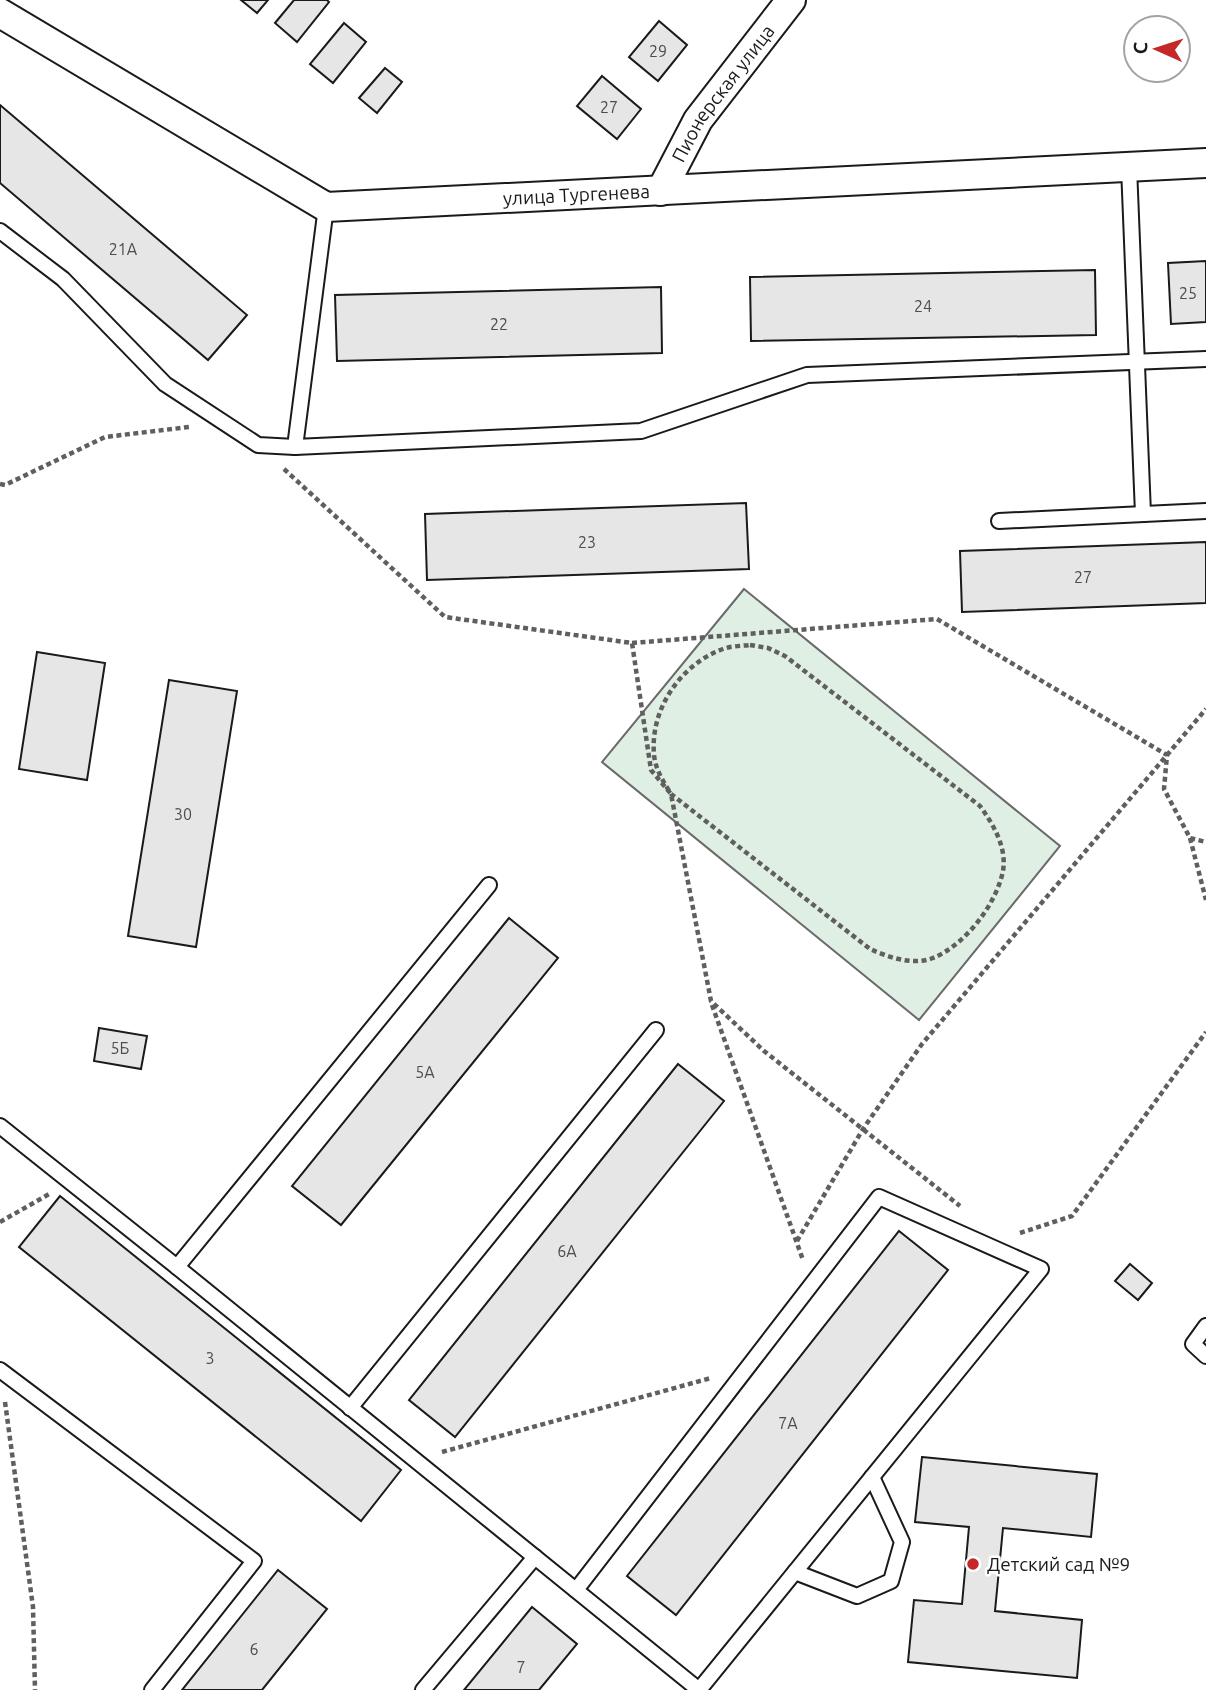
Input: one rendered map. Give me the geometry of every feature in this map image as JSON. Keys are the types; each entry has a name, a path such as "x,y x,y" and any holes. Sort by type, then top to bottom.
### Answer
{"street":[{"name":"Пионерская улица","path":"661,191 698,120 791,0"},
{"path":"0,13 326,207"},
{"name":"улица Тургенева","path":"326,207 1206,163"}],"lane":[{"path":"1129,167 1143,514"},
{"path":"295,447 326,207"},
{"path":"0,231 63,279 165,384 258,445 295,447 641,431 807,375 1206,359"},
{"path":"999,521 1206,510"},
{"path":"177,1267 489,885"},
{"path":"350,1408 656,1030"},
{"path":"0,1126 699,1690 1041,1269 879,1197 576,1590"},
{"path":"1206,1326 1193,1344 1206,1356"},
{"path":"0,1369 254,1561 152,1690"},
{"path":"795,1572 857,1596 891,1581 902,1542 872,1477"},
{"path":"422,1690 535,1557"}],"path":[{"path":"0,484 5,485 105,437 193,427"},
{"path":"258,445 445,617 632,643 937,619 1167,755"},
{"path":"632,643 651,769 671,794 870,949 888,957 906,960 932,958 957,943 978,921 994,896 1003,870 1001,842 981,806 785,656 768,648 750,645 725,648 699,660 677,682 661,705 655,728 654,755 659,775 671,794 711,1001 812,1284"},
{"path":"797,1241 863,1129 922,1044 1206,709"},
{"path":"1167,755 1164,789 1190,838 1206,900"},
{"path":"1190,838 1206,842"},
{"path":"711,1001 764,1051 970,1214"},
{"path":"1014,1235 1072,1216 1206,1032"},
{"path":"0,1222 70,1182"},
{"path":"414,1460 747,1368"},
{"path":"0,1369 33,1607 34,1690"}],"green space":[{"path":"744,589 1060,846 919,1020 602,762"}],"building":[{"path":"241,0 268,0 257,13"},
{"path":"294,0 329,2 297,42 275,23"},
{"path":"659,21 687,45 658,81 629,57"},
{"path":"344,23 366,42 333,83 310,64"},
{"path":"385,68 402,82 377,113 359,98"},
{"path":"602,76 641,109 617,139 577,106"},
{"path":"0,105 247,315 208,360 0,183"},
{"path":"1206,261 1206,322 1171,324 1168,263"},
{"path":"1095,270 1096,335 751,341 750,277"},
{"path":"661,287 662,353 337,361 335,295"},
{"path":"746,503 749,569 427,580 425,514"},
{"path":"1206,542 1206,603 962,612 960,551"},
{"path":"37,652 105,663 87,780 19,769"},
{"path":"169,680 237,691 196,947 128,936"},
{"path":"509,918 558,958 341,1225 292,1186"},
{"path":"99,1028 147,1036 141,1069 94,1061"},
{"path":"678,1064 724,1101 455,1437 409,1400"},
{"path":"60,1196 401,1470 361,1521 19,1247"},
{"path":"899,1231 948,1270 676,1615 627,1576"},
{"path":"1130,1264 1152,1283 1138,1300 1115,1281"},
{"path":"922,1457 1097,1474 1091,1537 1003,1528 995,1611 1082,1620 1077,1678 908,1662 914,1600 962,1604 969,1527 915,1522"},
{"path":"278,1570 327,1609 262,1690 182,1690"},
{"path":"532,1607 577,1644 539,1690 464,1690"}],"place":[{"name":"Детский сад №9","path":"973,1564"}]}
